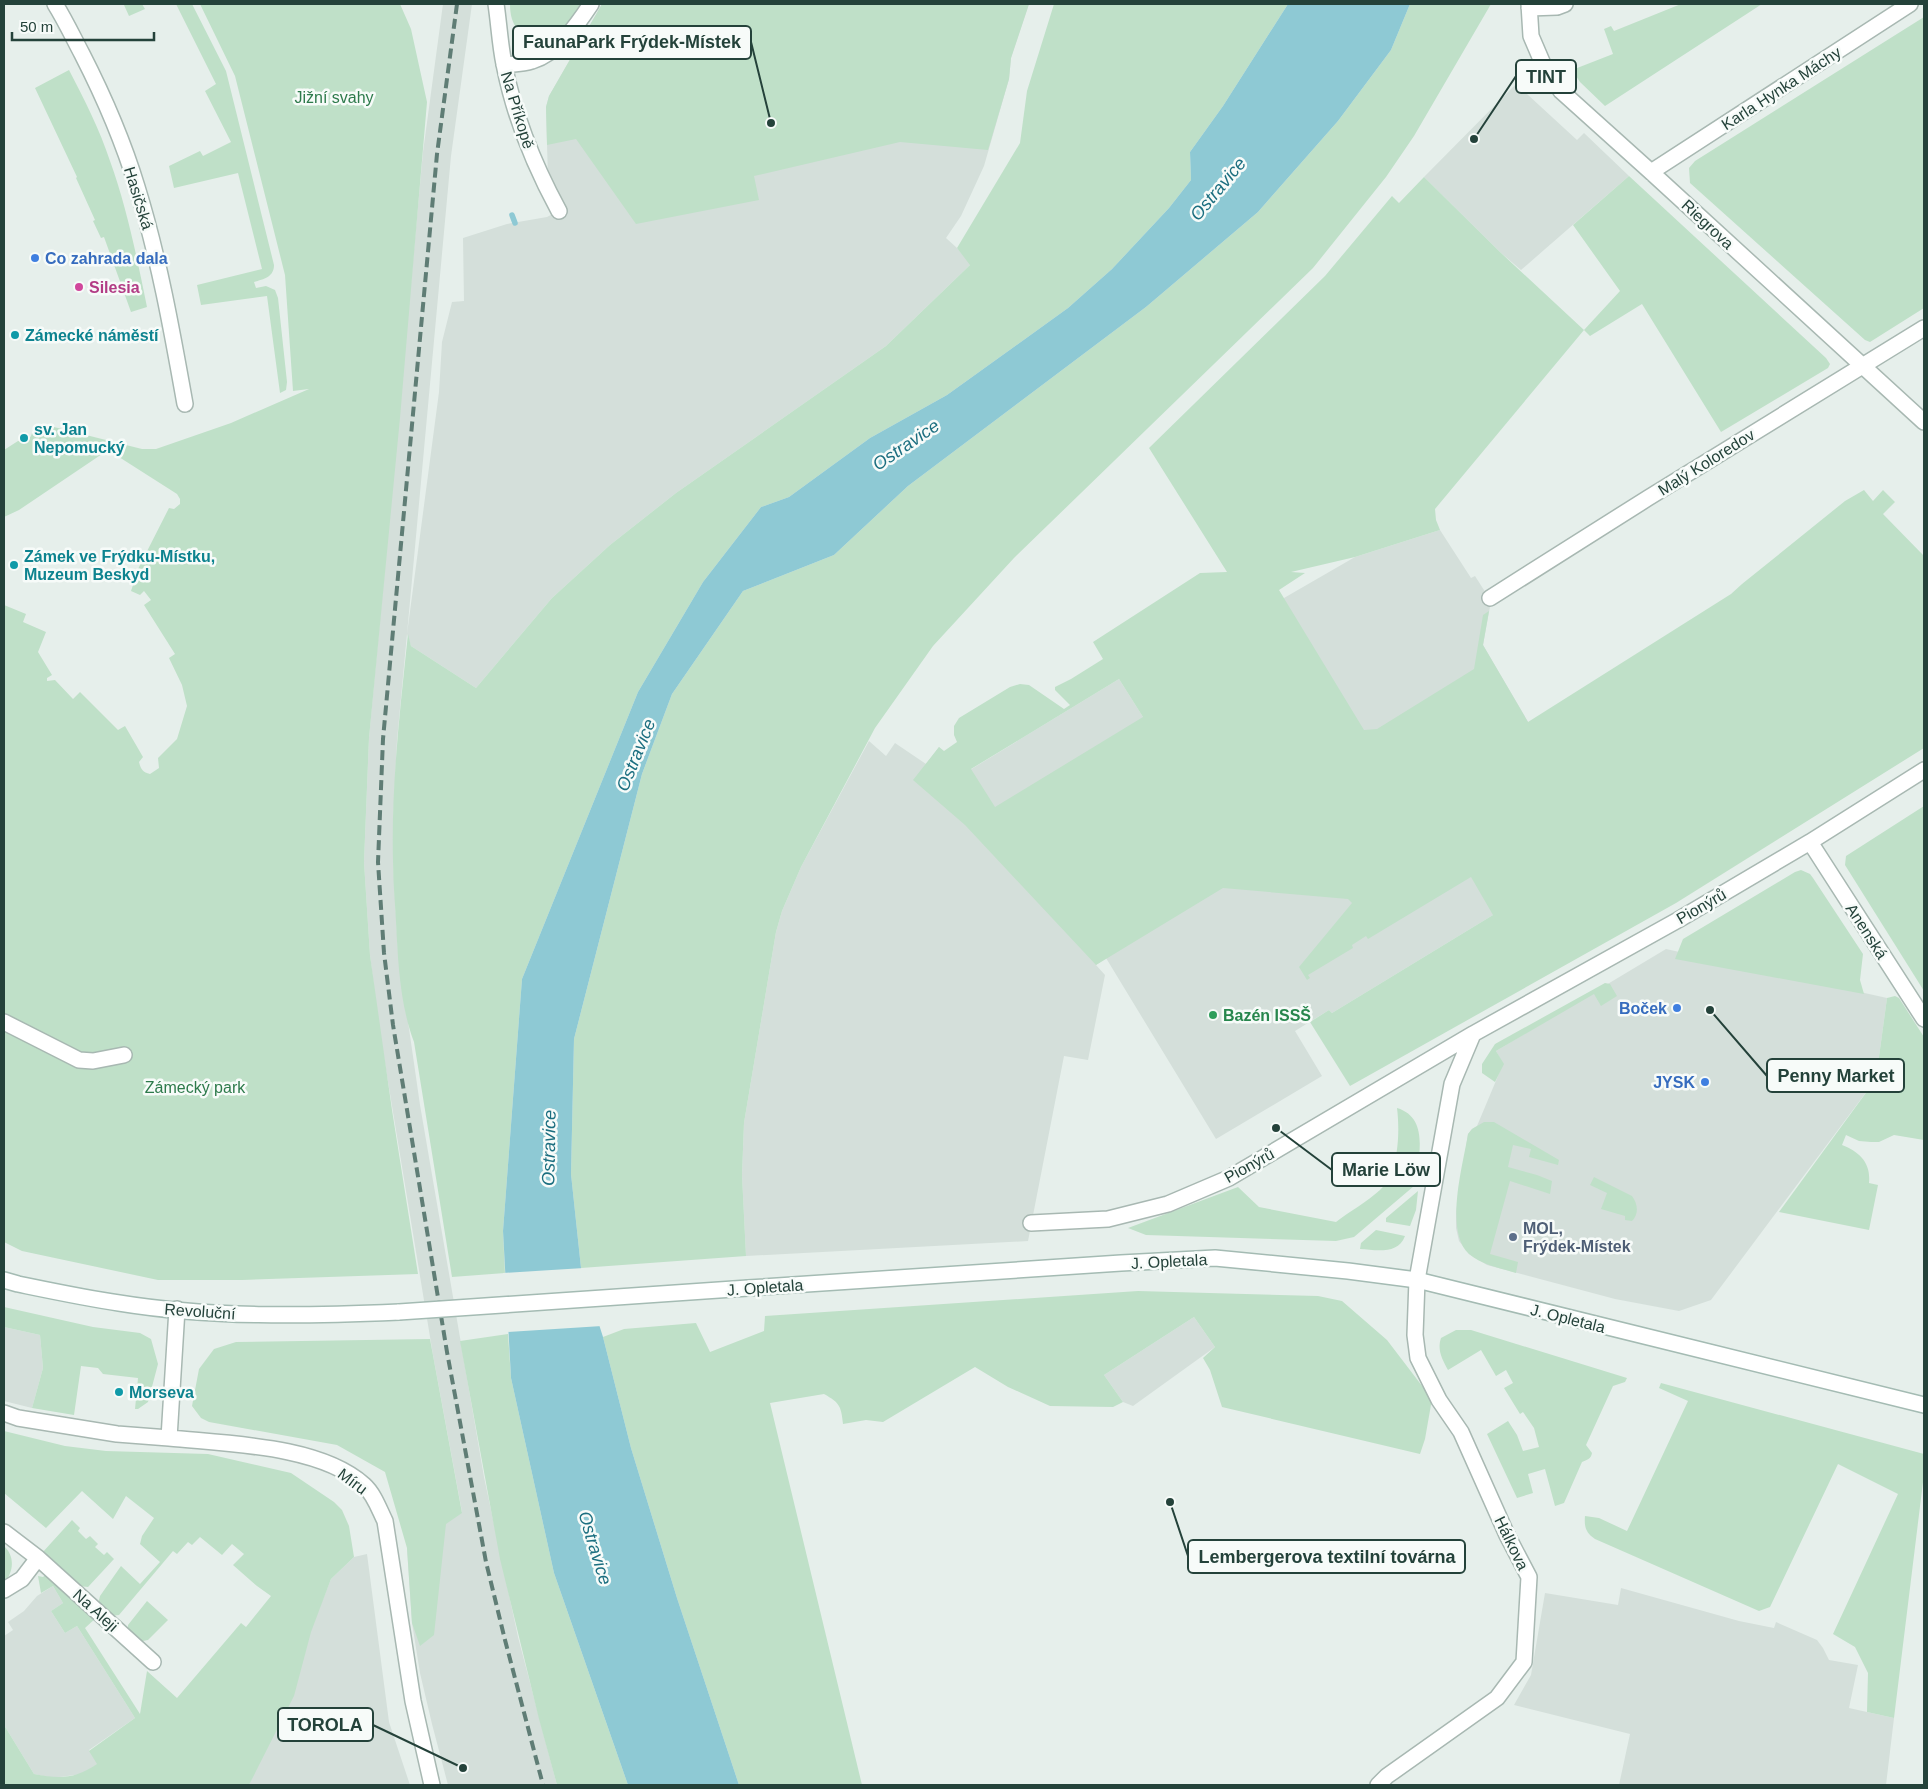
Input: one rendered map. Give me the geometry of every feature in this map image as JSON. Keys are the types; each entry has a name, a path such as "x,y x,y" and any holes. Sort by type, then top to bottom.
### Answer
{"street":[{"name":"Hasičská","path":"55,4 97,83 118,131 137,187 169,318 185,404"},
{"name":"Na Příkopě","path":"496,4 504,65 521,127 539,174 559,211"},
{"path":"504,65 532,61 553,49 574,29 590,4"},
{"path":"1529,6 1557,7 1565,4"},
{"name":"Karla Hynka Máchy","path":"1652,172 1910,4"},
{"name":"Riegrova","path":"1529,6 1531,36 1543,64 1561,91 1924,422"},
{"name":"Malý Koloredov","path":"1490,598 1924,328"},
{"name":"Pionýrů","path":"1031,1223 1108,1219 1168,1204 1230,1178 1473,1034 1662,929 1810,842 1924,770"},
{"name":"Anenská","path":"1810,842 1924,1019"},
{"path":"4,1022 79,1060 93,1062 124,1055"},
{"path":"1417,1280 1452,1084 1473,1034"},
{"name":"J. Opletala","path":"399,1312 1215,1258 1417,1280 1924,1405"},
{"name":"Revoluční","path":"4,1280 120,1304 178,1310 302,1316 399,1312"},
{"name":"Hálkova","path":"1378,1785 1387,1776 1496,1698 1524,1662 1529,1577 1507,1535 1461,1432 1439,1400 1418,1358 1415,1335 1417,1280"},
{"path":"4,1413 18,1418 117,1434 169,1438 178,1310"},
{"name":"Míru","path":"169,1438 286,1450 344,1471 364,1484 371,1493 385,1521 413,1701 432,1785"},
{"name":"Na Aleji","path":"4,1532 38,1558 153,1662"},
{"path":"4,1590 22,1579 38,1558"}],"shaded area":[{"path":"443,4 472,4 451,156 397,740 393,862 398,952 420,1105 484,1477 518,1637 557,1785 448,1785 420,1673 412,1623 407,1548 462,1512 433,1355 379,1027 370,955 364,862 369,738 423,152"},
{"path":"602,4 1029,4 1011,58 1009,79 984,166 961,216 946,238 971,264 886,346 676,493 610,545 552,598 476,688 411,646 407,634 439,392 442,342 452,302 464,301 463,238 507,224 547,217 566,207 548,179 546,107 549,96"},
{"path":"1516,84 1577,140 1584,133 1629,176 1521,270 1500,252 1424,177"},
{"path":"1440,530 1471,578 1475,576 1491,601 1483,645 1551,761 1493,915 1332,1013 1329,1010 1295,1031 1322,1076 1216,1139 1106,958 1096,965 1105,975 1088,1060 1064,1056 1028,1241 746,1256 742,1175 744,1123 776,932 782,911 801,867 869,741 886,756 895,743 926,764 939,747 965,773 1119,679 1143,717 1284,598 1355,557"},
{"path":"1666,949 1887,998 1876,1079 1711,1300 1679,1311 1615,1299 1487,1265 1469,1254 1459,1241 1456,1228 1456,1212 1468,1134 1477,1126 1503,1064 1496,1051"},
{"path":"1194,1317 1215,1347 1133,1406 1123,1402 1104,1375"},
{"path":"4,1327 40,1335 43,1368 32,1408 4,1401"},
{"path":"367,1554 389,1722 410,1785 249,1785 331,1579 354,1557"},
{"path":"53,1586 63,1603 51,1611 65,1633 77,1626 135,1718 89,1750 98,1764 82,1774 52,1778 34,1774 4,1725 4,1636 13,1630 8,1622 24,1611 37,1596"},
{"path":"1621,1588 1739,1621 1774,1628 1776,1622 1817,1640 1829,1660 1858,1665 1849,1708 1894,1718 1886,1785 1619,1785 1630,1734 1514,1705 1531,1675 1545,1593 1618,1605"}],"green space":[{"path":"142,4 145,9 129,16 124,5"},
{"path":"176,4 192,4 226,71 274,265 270,275 254,282 256,288 266,286 275,290 278,298 287,382 286,390 280,393 267,296 201,305 197,285 262,269 238,173 174,188 169,166 200,151 203,156 231,142 205,91 216,84"},
{"name":"Zámecký park","path":"200,4 400,4 411,29 427,102 400,418 369,738 364,862 370,955 418,1274 242,1280 158,1280 22,1251 4,1242 4,605 26,614 23,622 46,632 38,652 52,675 47,678 47,681 55,680 73,699 80,692 118,730 125,726 143,757 139,762 142,769 146,772 150,774 159,768 158,758 177,739 187,706 182,685 169,658 175,654 144,605 151,600 144,591 140,595 131,591 139,567 169,508 174,509 180,504 177,494 108,450 19,510 4,517 4,450 18,441 26,442 32,433 50,426 142,449 156,449 231,423 309,389 293,391 285,275 235,76"},
{"path":"510,4 582,4 565,30 555,37 543,39 528,37 518,30 512,19"},
{"path":"602,4 1029,4 1011,58 1009,79 988,150 900,142 754,176 759,200 636,224 576,139 547,145 546,107 549,96"},
{"path":"1054,4 1288,4 1223,106 1190,152 1191,180 1169,208 1112,269 1068,308 947,395 870,438 789,497 761,507 703,582 638,692 522,979 503,1231 505,1273 452,1277 414,1042 403,998 398,952 393,870 393,805 408,634 411,646 476,688 552,598 610,545 676,493 886,346 970,265 957,248 1020,143 1027,91"},
{"path":"1410,4 1491,4 1414,136 1386,177 1313,268 1014,558 933,646 875,728 801,867 782,911 776,932 744,1123 742,1175 746,1256 581,1268 571,1174 574,1039 642,774 672,694 743,591 834,555 908,486 1146,307 1258,212 1338,121 1391,50"},
{"path":"1681,4 1762,4 1605,106 1580,82 1572,70 1613,54 1604,29 1611,26 1614,31"},
{"path":"1924,17 1924,308 1870,342 1865,340 1690,183 1689,168 1695,161"},
{"path":"69,70 101,138 127,215 147,307 131,312 104,237 101,238 93,221 95,220 77,177 35,88"},
{"path":"1629,176 1826,358 1830,364 1828,368 1721,432 1642,304 1590,336 1584,330 1620,291 1573,225"},
{"path":"1424,177 1500,252 1584,330 1435,509 1436,520 1440,530 1355,557 1291,572 1305,573 1279,590 1364,730 1377,729 1474,669 1483,615 1489,611 1483,645 1528,722 1731,594 1845,501 1864,490 1873,501 1883,490 1895,502 1883,514 1924,556 1924,748 1676,903 1350,1086 1310,1022 1329,1010 1332,1013 1493,915 1471,877 1368,939 1366,936 1352,945 1353,948 1308,975 1310,978 1307,980 1299,967 1352,903 1348,899 1223,888 1096,965 965,825 913,780 939,747 944,751 957,742 954,735 954,726 959,718 1010,687 1020,684 1029,685 1064,709 1070,705 1055,690 1055,687 1103,659 1093,642 1200,573 1227,572 1149,448 1325,276 1392,196 1399,203","holes":["1119,679 1143,717 995,807 971,769"]},
{"path":"1924,806 1924,991 1845,865 1846,856"},
{"path":"1801,870 1810,874 1813,878 1863,954 1860,980 1864,994 1675,959 1683,939"},
{"path":"1605,983 1610,984 1617,996 1601,1006 1594,994 1496,1051 1504,1064 1495,1082 1482,1073 1482,1064 1495,1044"},
{"path":"1895,996 1899,998 1924,1037 1924,1140 1894,1135 1879,1142 1871,1142 1859,1141 1846,1135 1842,1145 1854,1151 1863,1159 1868,1170 1869,1183 1878,1185 1869,1230 1779,1212 1876,1079 1887,998"},
{"path":"1397,1108 1408,1113 1415,1121 1418,1130 1420,1141 1414,1186 1354,1237 1336,1241 1146,1235 1128,1228 1238,1187 1259,1207 1336,1222 1380,1190 1391,1173 1397,1151"},
{"path":"1484,1122 1494,1122 1559,1160 1558,1165 1529,1157 1531,1149 1513,1145 1508,1167 1552,1181 1550,1194 1510,1181 1490,1254 1518,1262 1516,1273 1491,1266 1474,1258 1462,1244 1458,1230 1456,1214 1457,1197 1468,1134 1472,1129"},
{"path":"1594,1177 1632,1196 1636,1202 1637,1209 1632,1221 1625,1220 1625,1216 1601,1209 1607,1193 1590,1185"},
{"path":"1418,1191 1416,1210 1410,1226 1386,1222 1386,1218"},
{"path":"1376,1230 1405,1236 1402,1242 1392,1249 1360,1249 1361,1243"},
{"path":"1138,1291 1318,1296 1342,1301 1387,1340 1432,1399 1425,1439 1420,1454 1222,1407 1210,1370 1203,1358 1215,1347 1194,1317 1104,1375 1123,1402 1113,1407 1050,1406 1008,1387 975,1367 883,1422 866,1420 843,1424 839,1406 824,1394 770,1403 862,1785 739,1785 677,1598 631,1448 603,1337 624,1329 696,1323 710,1352 764,1331 765,1316"},
{"path":"4,1307 93,1327 140,1333 151,1339 158,1364 148,1402 135,1409 138,1378 103,1374 98,1368 81,1366 74,1415 32,1408 43,1368 40,1335 4,1327"},
{"path":"1456,1330 1471,1330 1627,1378 1625,1382 1613,1386 1586,1445 1592,1453 1588,1459 1582,1462 1564,1503 1555,1506 1545,1469 1528,1474 1533,1493 1517,1498 1487,1434 1508,1421 1517,1435 1523,1451 1539,1447 1534,1428 1523,1412 1520,1414 1504,1388 1513,1383 1506,1370 1496,1376 1481,1350 1448,1370 1441,1354 1440,1342 1441,1338"},
{"path":"508,1334 511,1378 554,1573 628,1785 557,1785 539,1719 500,1559 460,1341"},
{"path":"430,1339 462,1513 446,1524 434,1635 420,1646 412,1623 407,1548 385,1472 337,1445 209,1422 201,1418 192,1406 199,1369 214,1349 236,1342"},
{"path":"1661,1383 1924,1454 1924,1474 1894,1718 1867,1712 1868,1673 1855,1647 1833,1634 1898,1494 1838,1464 1770,1607 1759,1611 1595,1539 1588,1532 1585,1527 1585,1516 1599,1518 1627,1531 1688,1401 1659,1388"},
{"path":"4,1431 65,1446 106,1451 208,1454 291,1473 334,1502 342,1510 349,1526 354,1557 331,1579 311,1632 294,1696 249,1785 4,1785 4,1725 34,1774 67,1777 82,1773 97,1764 89,1751 135,1718 77,1626 65,1633 51,1611 63,1603 53,1586 41,1593 38,1576 43,1577 49,1572 97,1617 85,1628 140,1714 147,1671 177,1698 241,1623 246,1627 271,1596 233,1565 244,1554 232,1544 222,1555 200,1537 192,1545 188,1542 177,1554 173,1551 119,1615 111,1616 98,1604 100,1596 121,1566 140,1584 160,1562 140,1544 142,1536 154,1518 126,1496 113,1519 82,1491 46,1528 4,1493"},
{"path":"72,1520 80,1528 78,1531 86,1539 90,1536 98,1544 95,1547 104,1555 107,1552 114,1559 88,1587 79,1586 42,1553"},
{"path":"4,1546 10,1554 12,1564 10,1574 4,1583"},
{"path":"147,1601 168,1620 148,1640 138,1642 128,1632 128,1625"}],"water":[{"name":"Ostravice","path":"1288,4 1410,4 1391,50 1338,121 1258,212 1146,307 908,486 834,555 743,591 672,694 642,774 574,1039 571,1174 581,1268 603,1337 631,1448 677,1598 739,1785 628,1785 554,1573 511,1378 503,1231 522,979 638,692 703,582 761,507 789,497 870,438 947,395 1068,308 1112,269 1169,208 1191,180 1190,152 1223,106"}],"pier":[{"path":"584,1268 602,1326 506,1332 503,1273"}],"waterway":[{"path":"512,215 515,223"}],"railway":[{"path":"457,4 437,154 383,739 378,862 384,953 393,1025 447,1352 486,1562 543,1785"}],"place":[{"name":"FaunaPark Frýdek-Místek","path":"771,123"},
{"name":"TINT","path":"1474,139"},
{"name":"Co zahrada dala","path":"35,258"},
{"name":"Silesia","path":"79,287"},
{"name":"Zámecké náměstí","path":"15,335"},
{"name":"sv. Jan Nepomucký","path":"24,438"},
{"name":"Zámek ve Frýdku-Místku, Muzeum Beskyd","path":"14,565"},
{"name":"Boček","path":"1677,1008"},
{"name":"Penny Market","path":"1710,1010"},
{"name":"Bazén ISSŠ","path":"1213,1015"},
{"name":"JYSK","path":"1705,1082"},
{"name":"Marie Löw","path":"1276,1128"},
{"name":"MOL, Frýdek-Místek","path":"1513,1237"},
{"name":"Morseva","path":"119,1392"},
{"name":"Lembergerova textilní továrna","path":"1170,1502"},
{"name":"TOROLA","path":"463,1768"}],"park label":[{"name":"Jižní svahy","path":"334,97"}]}
